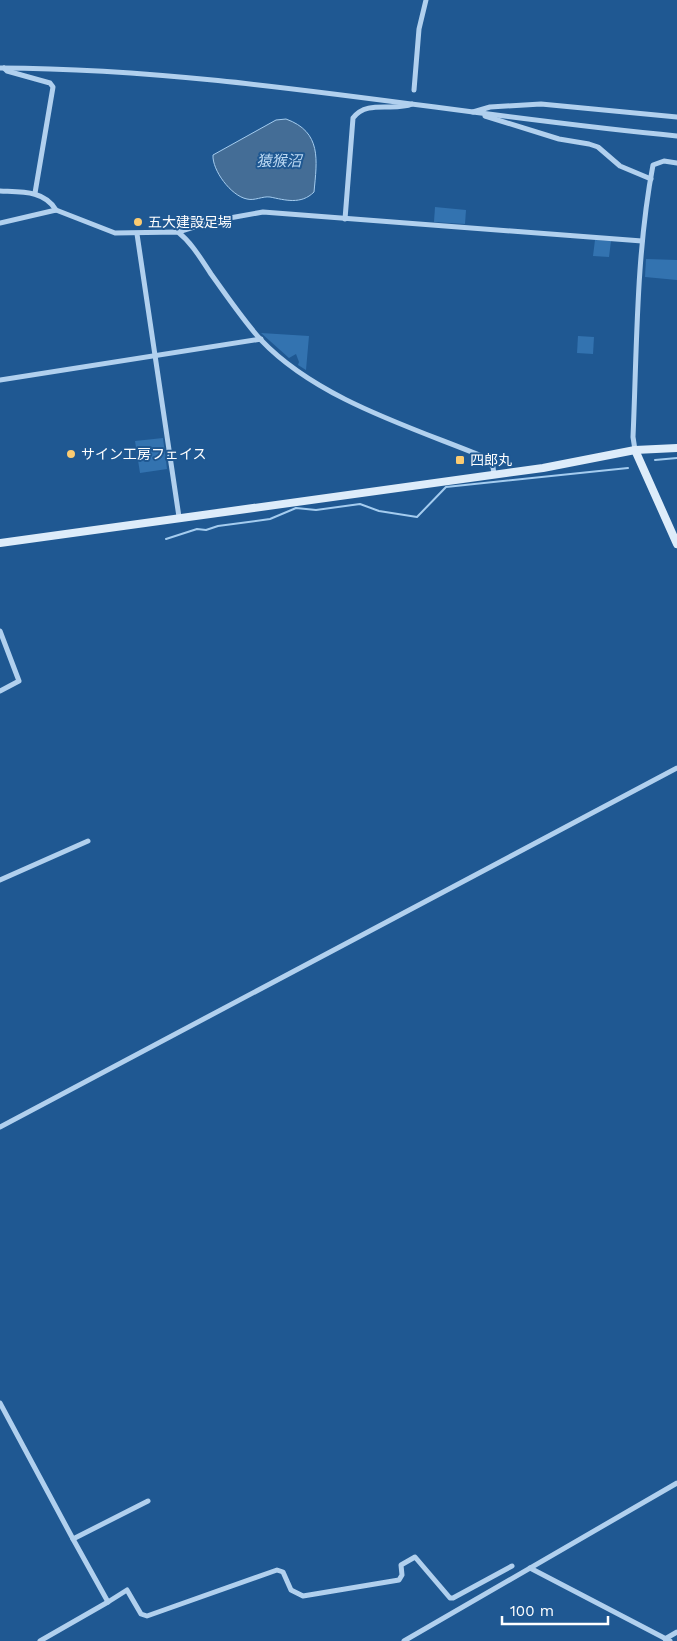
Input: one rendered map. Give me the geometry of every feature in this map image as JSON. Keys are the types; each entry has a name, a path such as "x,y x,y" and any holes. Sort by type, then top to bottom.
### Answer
{"street":[{"path":"414,90 419,29 426,0"},
{"path":"2,68 63,68 146,74 412,102 473,112 677,136"},
{"path":"2,68 7,72 50,83 53,87 35,193"},
{"path":"345,219 353,118 357,113 374,107 411,105 412,102"},
{"path":"473,112 490,107 542,104 677,117"},
{"path":"473,112 559,139 589,144 598,148 620,166 650,179"},
{"path":"677,163 664,161 653,165 650,179 642,241 633,437 635,450 677,544"},
{"path":"0,191 35,193 50,200 56,210"},
{"path":"0,223 56,210 115,233 137,234 178,232 213,221 263,212 642,241"},
{"path":"178,232 193,247 260,339 288,364 333,392 401,424 484,457 493,467 494,475"},
{"path":"137,234 179,518"},
{"path":"0,380 260,339"},
{"path":"0,543 494,475 635,450 677,448"},
{"path":"0,631 19,681 0,692"},
{"path":"0,1126 677,768"},
{"path":"0,880 88,840"},
{"path":"0,1402 108,1602"},
{"path":"404,1641 677,1483"},
{"path":"74,1540 148,1501"},
{"path":"40,1641 127,1590 141,1614 147,1616 277,1570 283,1572 291,1590 303,1596 399,1580 402,1575 401,1565 415,1557 450,1598 454,1598 512,1566"},
{"path":"530,1568 667,1640 677,1632"}],"shaded area":[{"path":"435,207 466,210 465,224 434,222"},
{"path":"595,240 611,241 609,257 593,256"},
{"path":"646,259 677,260 677,280 645,277"},
{"path":"261,333 309,336 306,370 298,365 299,362 296,354 289,358"},
{"path":"578,336 594,337 593,354 577,353"},
{"path":"163,438 167,469 140,473 135,441"}],"water":[{"name":"猿猴沼","path":"286,119 306,131 315,148 314,192 304,199 298,200 267,197 247,199 241,197 229,188 219,175 213,155 276,120"}],"waterway":[{"path":"655,460 677,458"},
{"path":"166,539 197,529 206,530 218,526 270,519 296,508 316,510 360,504 379,511 417,517 446,487 628,468"}],"place":[{"name":"五大建設足場","path":"138,222"},
{"name":"サイン工房フェイス","path":"71,454"},
{"name":"四郎丸","path":"460,460"}]}
